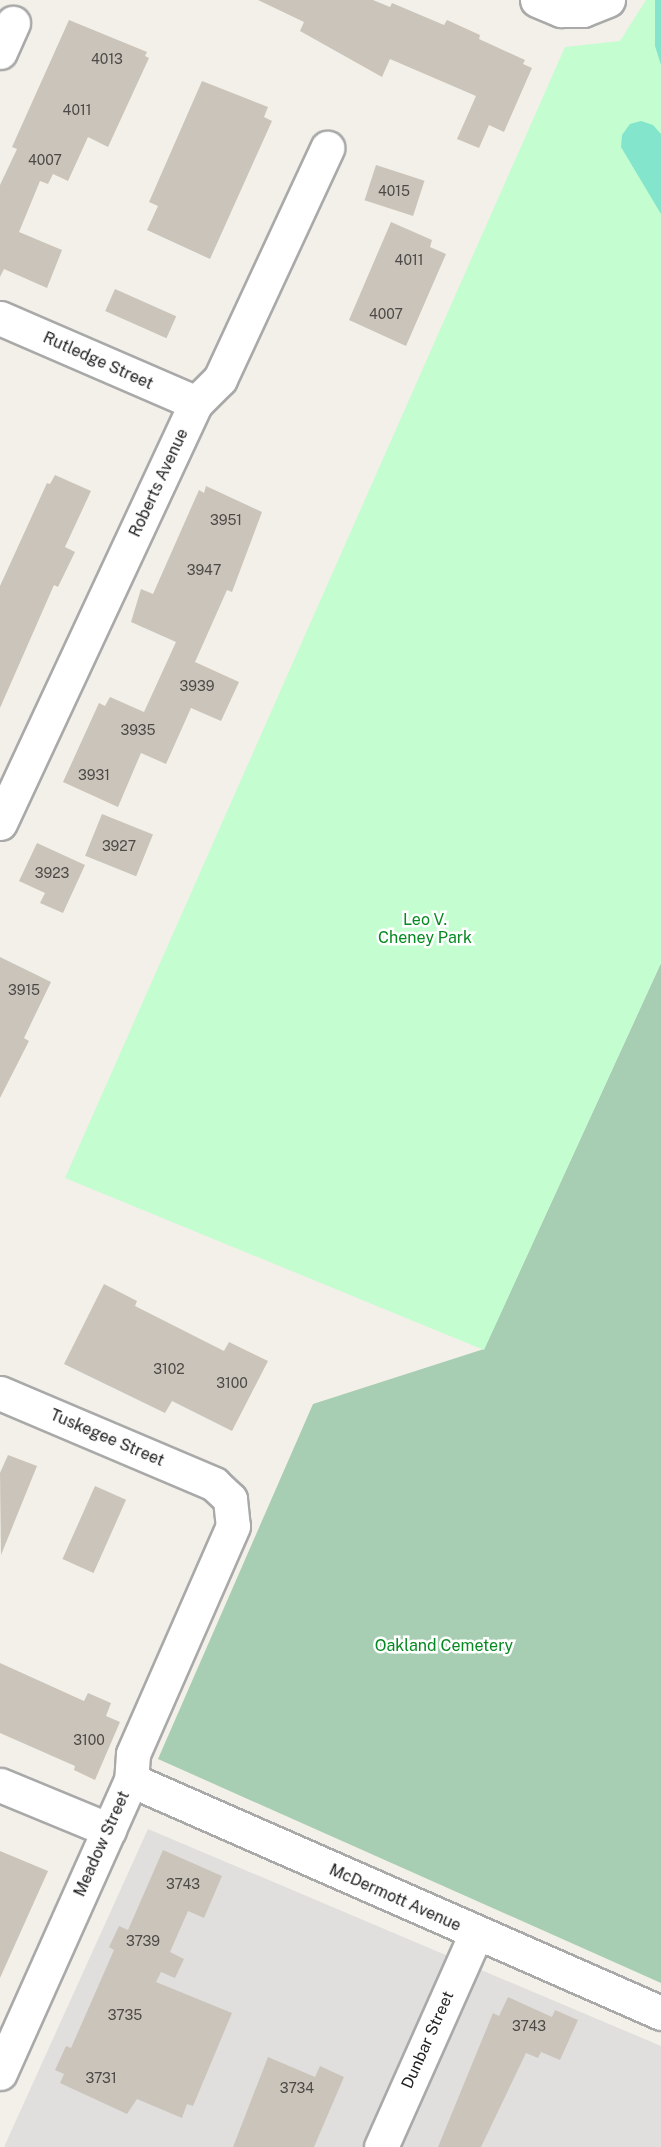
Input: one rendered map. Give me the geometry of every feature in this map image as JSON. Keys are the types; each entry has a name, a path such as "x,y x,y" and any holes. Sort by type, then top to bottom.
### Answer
{"street":[{"path":"537,0 561,10 595,5"},
{"name":"Roberts Avenue","path":"0,823 196,404 220,379 327,148"},
{"name":"Rutledge Street","path":"0,318 196,404"},
{"name":"Tuskegee Street","path":"0,1393 214,1484"},
{"name":"Meadow Street","path":"0,2073 131,1780 133,1754 233,1526 230,1499 214,1484"},
{"name":"McDermott Avenue","path":"131,1780 476,1934 661,2013"},
{"path":"0,1785 109,1830"},
{"name":"Dunbar Street","path":"381,2147 476,1934"}],"shaded area":[{"path":"148,1829 661,2046 661,2147 4,2147"}],"green space":[{"name":"Leo V. Cheney Park","path":"646,0 661,0 661,963 484,1350 65,1178 565,47 620,41"},
{"path":"655,0 661,0 661,65 655,46"},
{"path":"641,121 653,125 661,134 661,214 621,147 622,135 630,124"},
{"name":"Oakland Cemetery","path":"661,963 661,1983 158,1759 313,1404 484,1349"}],"building":[{"path":"258,0 373,0 390,7 392,3 444,25 447,20 480,35 479,39 525,60 523,64 532,68 504,132 489,125 479,148 457,139 476,96 390,59 382,77 300,31 304,22"},
{"path":"69,20 147,52 145,56 149,58 108,147 88,137 68,181 53,174 48,184 40,181 19,232 62,250 47,288 4,269 0,277 0,185 17,149 12,147"},
{"path":"202,81 268,107 264,117 272,121 210,259 147,230 158,206 149,202"},
{"path":"376,165 425,181 413,216 365,200"},
{"path":"391,222 432,240 430,247 446,254 406,346 349,320"},
{"path":"115,289 176,316 166,338 105,311"},
{"path":"55,475 91,491 65,547 75,552 58,587 54,585 0,708 0,586 47,483 50,484"},
{"path":"206,486 262,512 232,592 227,590 195,662 239,682 221,721 191,708 166,764 141,753 118,807 63,782 99,703 105,706 110,697 144,712 176,642 131,622 141,589 153,594 199,490 204,493"},
{"path":"102,814 153,835 136,876 85,856"},
{"path":"37,843 85,865 63,913 40,903 45,893 19,881"},
{"path":"0,957 51,982 24,1038 29,1041 0,1098"},
{"path":"104,1284 137,1301 135,1306 224,1351 229,1342 268,1361 232,1431 172,1401 165,1413 64,1364"},
{"path":"8,1455 37,1466 1,1555 0,1473"},
{"path":"95,1486 126,1500 94,1573 62,1559"},
{"path":"0,1663 84,1701 88,1693 111,1703 106,1716 120,1722 95,1780 74,1770 75,1766 0,1733"},
{"path":"163,1850 222,1876 204,1918 188,1911 170,1952 184,1959 175,1978 161,1972 156,1982 232,2013 193,2106 187,2104 182,2118 137,2099 127,2114 60,2083 64,2074 55,2070 66,2046 71,2048 114,1950 109,1947 119,1926 128,1930"},
{"path":"0,1851 48,1871 0,1978"},
{"path":"508,1997 552,2017 555,2010 578,2020 560,2060 541,2052 538,2058 526,2053 481,2147 438,2147 493,2013 499,2016"},
{"path":"268,2057 315,2077 320,2066 344,2077 314,2147 233,2147"}]}
